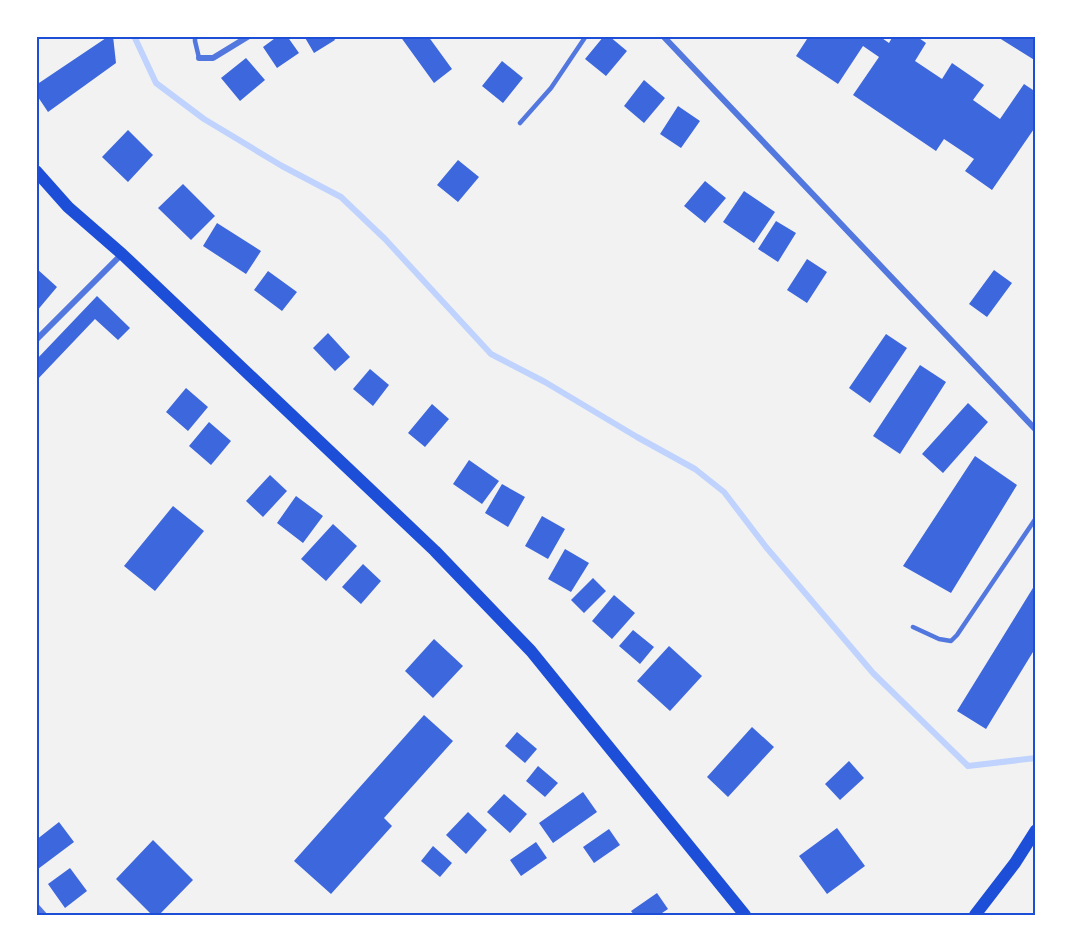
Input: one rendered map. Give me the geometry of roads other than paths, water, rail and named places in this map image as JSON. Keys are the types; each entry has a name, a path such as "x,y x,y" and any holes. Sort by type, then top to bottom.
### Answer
{"main road":[{"path":"36,171 68,207 123,254 435,550 531,651 743,913"},
{"path":"975,915 1015,863 1036,830"}],"street":[{"path":"199,58 213,58 249,36"},
{"path":"663,36 1036,430"},
{"path":"36,340 123,254"},
{"path":"36,906 44,915"}],"lane":[{"path":"195,36 199,58"},
{"path":"520,123 551,88 586,36"},
{"path":"913,627 939,639 951,641 957,636 1036,518"}],"waterway":[{"path":"134,36 156,83 204,119 282,166 341,197 385,239 491,354 545,382 695,469 724,492 766,547 873,673 968,766 1036,758"}]}
